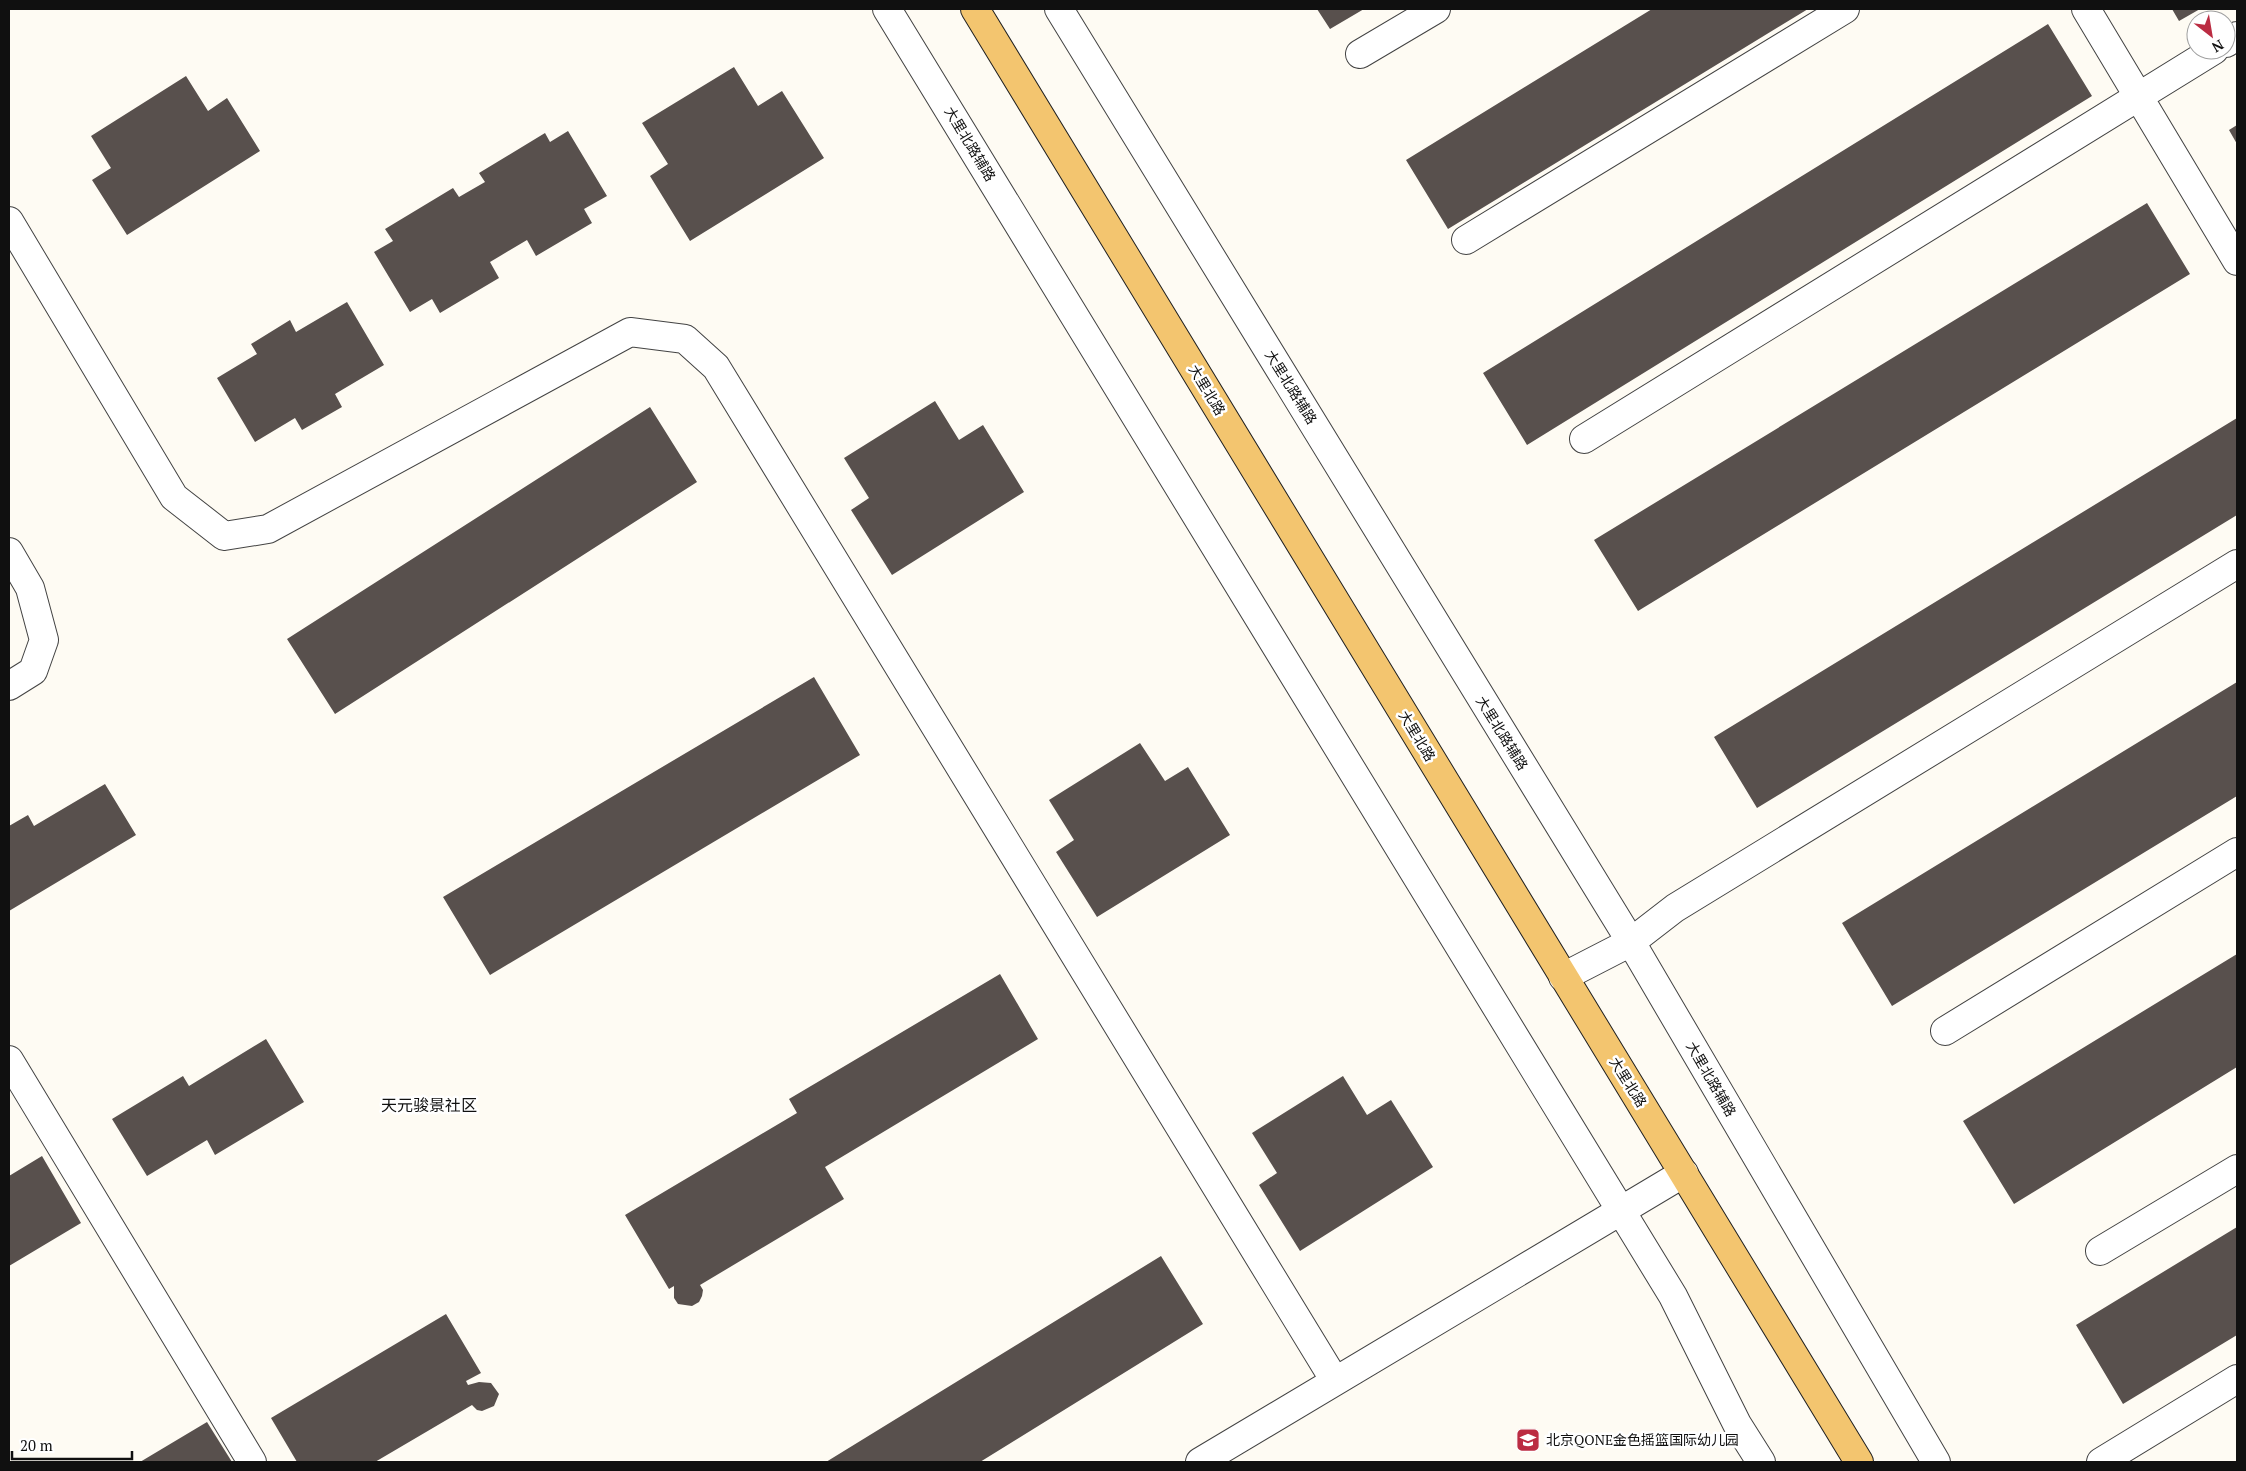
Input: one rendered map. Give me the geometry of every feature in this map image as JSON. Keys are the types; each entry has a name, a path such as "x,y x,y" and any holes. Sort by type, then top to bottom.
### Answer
{"main road":[{"name":"大里北路","path":"976,9 1859,1462"}],"street":[{"name":"大里北路辅路","path":"887,9 1673,1296 1736,1424 1761,1462"},
{"name":"大里北路辅路","path":"1059,9 1631,942 1936,1462"},
{"path":"1360,54 1436,9"},
{"path":"1466,240 1845,9"},
{"path":"2086,9 2237,261"},
{"path":"1584,439 2198,60"},
{"path":"9,221 174,497 224,536 268,529 630,332 685,339 716,367 1335,1381"},
{"path":"9,552 30,588 44,640 32,671 9,686"},
{"path":"1563,977 1631,942 1675,908 2237,564"},
{"path":"1945,1032 2237,852"},
{"path":"9,1060 252,1462"},
{"path":"2100,1251 2237,1170"},
{"path":"1200,1462 1684,1173"},
{"path":"2101,1462 2237,1379"}],"building":[{"path":"1317,9 1364,9 1330,29"},
{"path":"1652,9 1808,9 1448,229 1406,160"},
{"path":"2172,9 2200,9 2186,10 2186,17 2179,21"},
{"path":"2048,24 2092,96 1527,445 1483,373"},
{"path":"734,67 758,106 782,91 824,158 690,241 650,176 668,164 642,123"},
{"path":"186,76 208,111 227,98 260,151 127,235 92,180 111,168 91,136"},
{"path":"2237,125 2237,144 2229,130"},
{"path":"568,131 607,196 584,209 592,223 536,256 527,240 490,262 499,278 440,313 432,299 410,312 374,252 393,241 385,229 453,188 459,197 485,182 479,173 545,133 550,142"},
{"path":"2147,203 2190,274 1638,611 1594,540"},
{"path":"347,302 384,365 335,394 342,407 302,430 295,418 255,442 217,378 257,354 251,344 290,320 296,332"},
{"path":"935,401 959,440 983,425 1024,492 892,575 851,510 869,498 844,458"},
{"path":"650,407 697,482 335,714 287,639"},
{"path":"2237,418 2237,515 1757,808 1714,737"},
{"path":"814,677 860,755 490,975 443,897"},
{"path":"2237,682 2237,796 1892,1006 1842,923"},
{"path":"1140,743 1165,781 1188,767 1230,835 1097,917 1056,852 1074,840 1049,800"},
{"path":"105,784 136,835 9,911 9,826 28,815 34,826"},
{"path":"2237,954 2237,1067 2014,1204 1963,1121"},
{"path":"1000,974 1038,1039 825,1167 844,1199 700,1285 703,1290 699,1302 692,1306 678,1304 674,1298 674,1286 669,1289 625,1215 797,1113 789,1099"},
{"path":"266,1039 304,1102 215,1155 207,1140 147,1176 112,1119 183,1076 189,1086"},
{"path":"1343,1076 1367,1115 1391,1100 1433,1167 1300,1251 1259,1185 1277,1173 1252,1133"},
{"path":"42,1156 81,1223 9,1266 9,1176"},
{"path":"2237,1227 2237,1335 2123,1404 2076,1325"},
{"path":"1161,1256 1203,1324 980,1462 826,1462"},
{"path":"446,1314 481,1373 466,1381 468,1385 479,1382 491,1383 499,1394 494,1406 482,1411 477,1410 472,1405 375,1462 297,1462 271,1418"},
{"path":"207,1422 232,1462 140,1462"}],"place":[{"name":"北京QONE金色摇篮国际幼儿园","path":"1528,1440"}],"district":[{"name":"天元骏景社区","path":"429,1105"}]}
